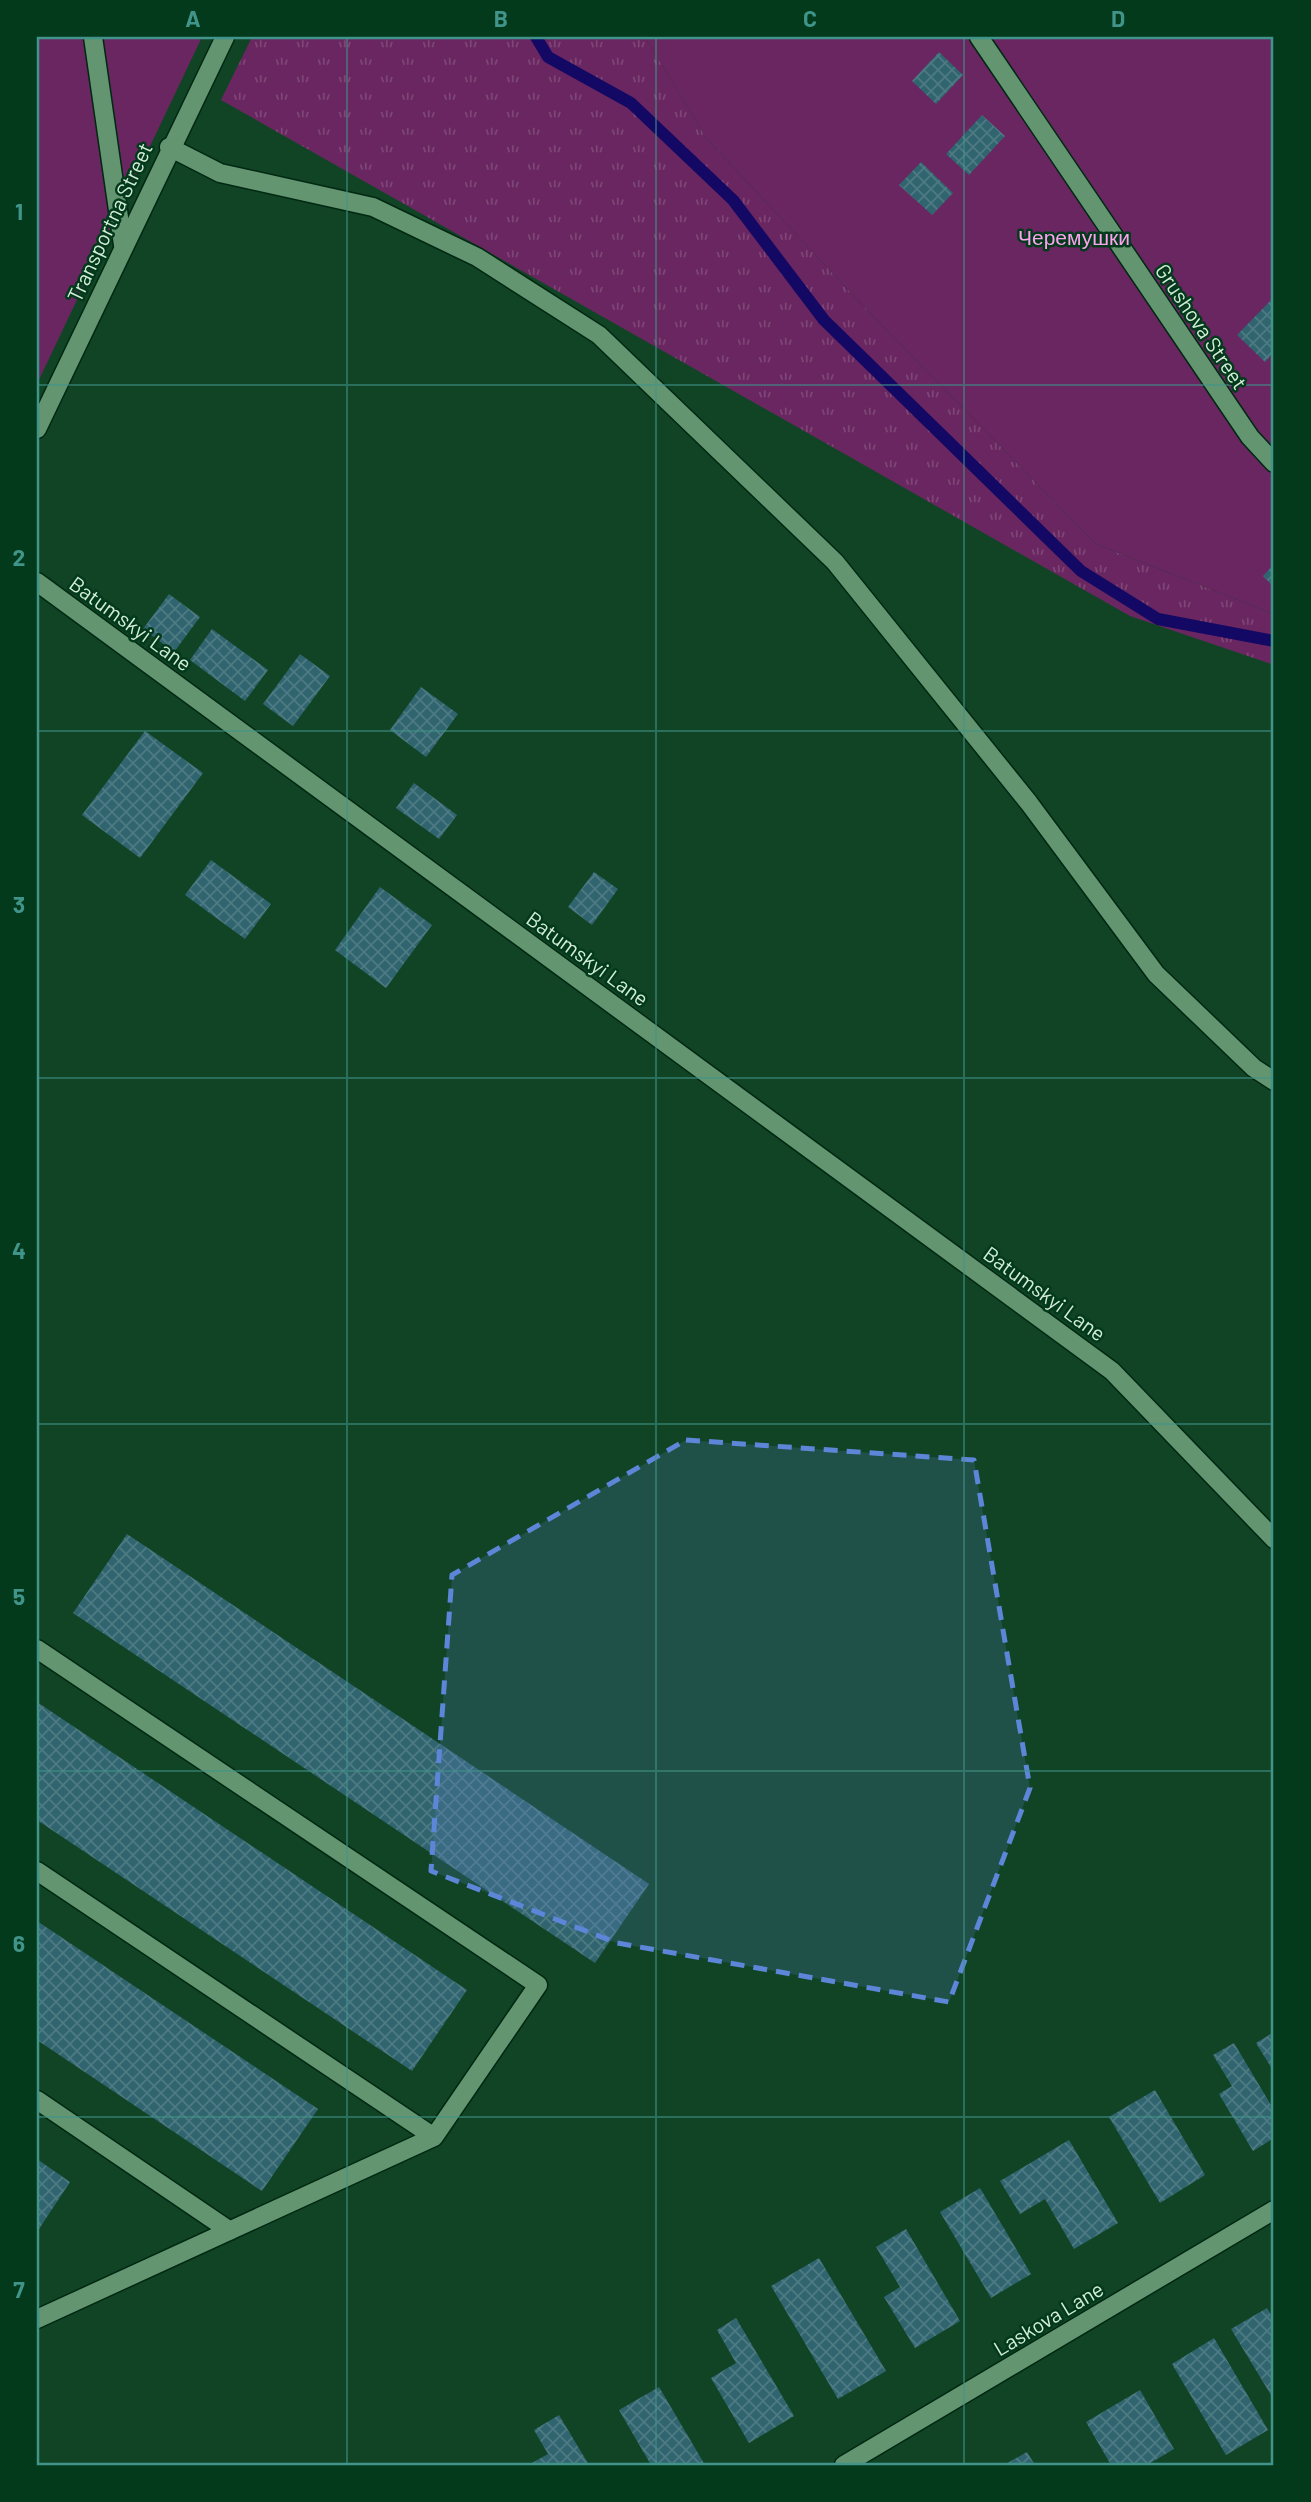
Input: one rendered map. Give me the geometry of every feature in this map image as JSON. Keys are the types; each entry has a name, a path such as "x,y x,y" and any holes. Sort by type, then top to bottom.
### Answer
{"street":[{"path":"93,37 123,245"},
{"name":"Transportna Street","path":"37,429 169,147 225,37"},
{"name":"Grushova Street","path":"979,37 1250,437 1274,463"},
{"path":"169,147 220,173 373,207 477,257 599,335 835,562 1029,803 1156,974 1254,1068 1274,1081"},
{"name":"Batumskyi Lane","path":"37,582 1112,1371 1274,1539"},
{"path":"37,1649 538,1985 434,2137 37,2319"},
{"path":"37,1871 434,2137"},
{"path":"37,2100 230,2231"},
{"name":"Laskova Lane","path":"844,2465 1274,2210"}],"highlighted area":[{"path":"686,1440 974,1460 1030,1788 949,2002 617,1943 431,1871 452,1575"}],"green space":[{"path":"37,37 202,37 37,384"},
{"path":"252,37 645,37 707,139 867,310 1096,544 1274,614 1274,665 1130,616 221,100"},
{"name":"Черемушки","path":"645,37 1274,37 1274,614 1096,544 867,310 707,139"}],"building":[{"path":"939,52 963,75 936,104 912,81"},
{"path":"982,115 1005,136 969,175 946,154"},
{"path":"921,162 953,193 932,215 899,185"},
{"path":"1272,299 1274,352 1265,362 1237,335"},
{"path":"1274,564 1274,587 1263,576"},
{"path":"169,594 200,617 174,652 143,629"},
{"path":"212,629 268,670 245,701 190,660"},
{"path":"300,654 330,676 293,726 263,704"},
{"path":"421,687 458,714 426,757 390,730"},
{"path":"145,731 203,773 140,858 82,815"},
{"path":"414,783 457,815 439,839 396,808"},
{"path":"211,860 271,904 245,939 185,895"},
{"path":"594,872 618,889 592,925 568,907"},
{"path":"380,887 432,925 386,988 335,950"},
{"path":"127,1534 649,1884 595,1963 73,1613"},
{"path":"37,1702 467,1990 412,2071 37,1820"},
{"path":"37,1921 318,2109 262,2191 37,2040"},
{"path":"1274,2032 1274,2072 1256,2043"},
{"path":"1234,2043 1274,2110 1274,2138 1253,2151 1219,2094 1232,2086 1213,2055"},
{"path":"1155,2090 1205,2175 1160,2203 1109,2117"},
{"path":"1069,2140 1118,2223 1074,2249 1045,2199 1020,2214 1000,2181"},
{"path":"37,2159 70,2182 37,2232"},
{"path":"980,2188 1031,2274 991,2298 940,2212"},
{"path":"906,2229 960,2321 915,2348 884,2297 900,2287 876,2247"},
{"path":"819,2258 886,2371 838,2399 771,2286"},
{"path":"1267,2308 1274,2320 1274,2400 1231,2329"},
{"path":"736,2318 794,2416 749,2443 711,2378 736,2363 717,2330"},
{"path":"1214,2338 1268,2430 1226,2455 1172,2364"},
{"path":"659,2387 705,2465 651,2465 619,2410"},
{"path":"1140,2390 1174,2449 1147,2465 1111,2465 1086,2422"},
{"path":"559,2415 589,2465 532,2463 548,2454 534,2430"},
{"path":"1027,2452 1035,2465 1004,2465"}],"waterway":[{"path":"536,37 548,57 631,103 733,200 824,320 1081,571 1158,619 1274,641"}]}
